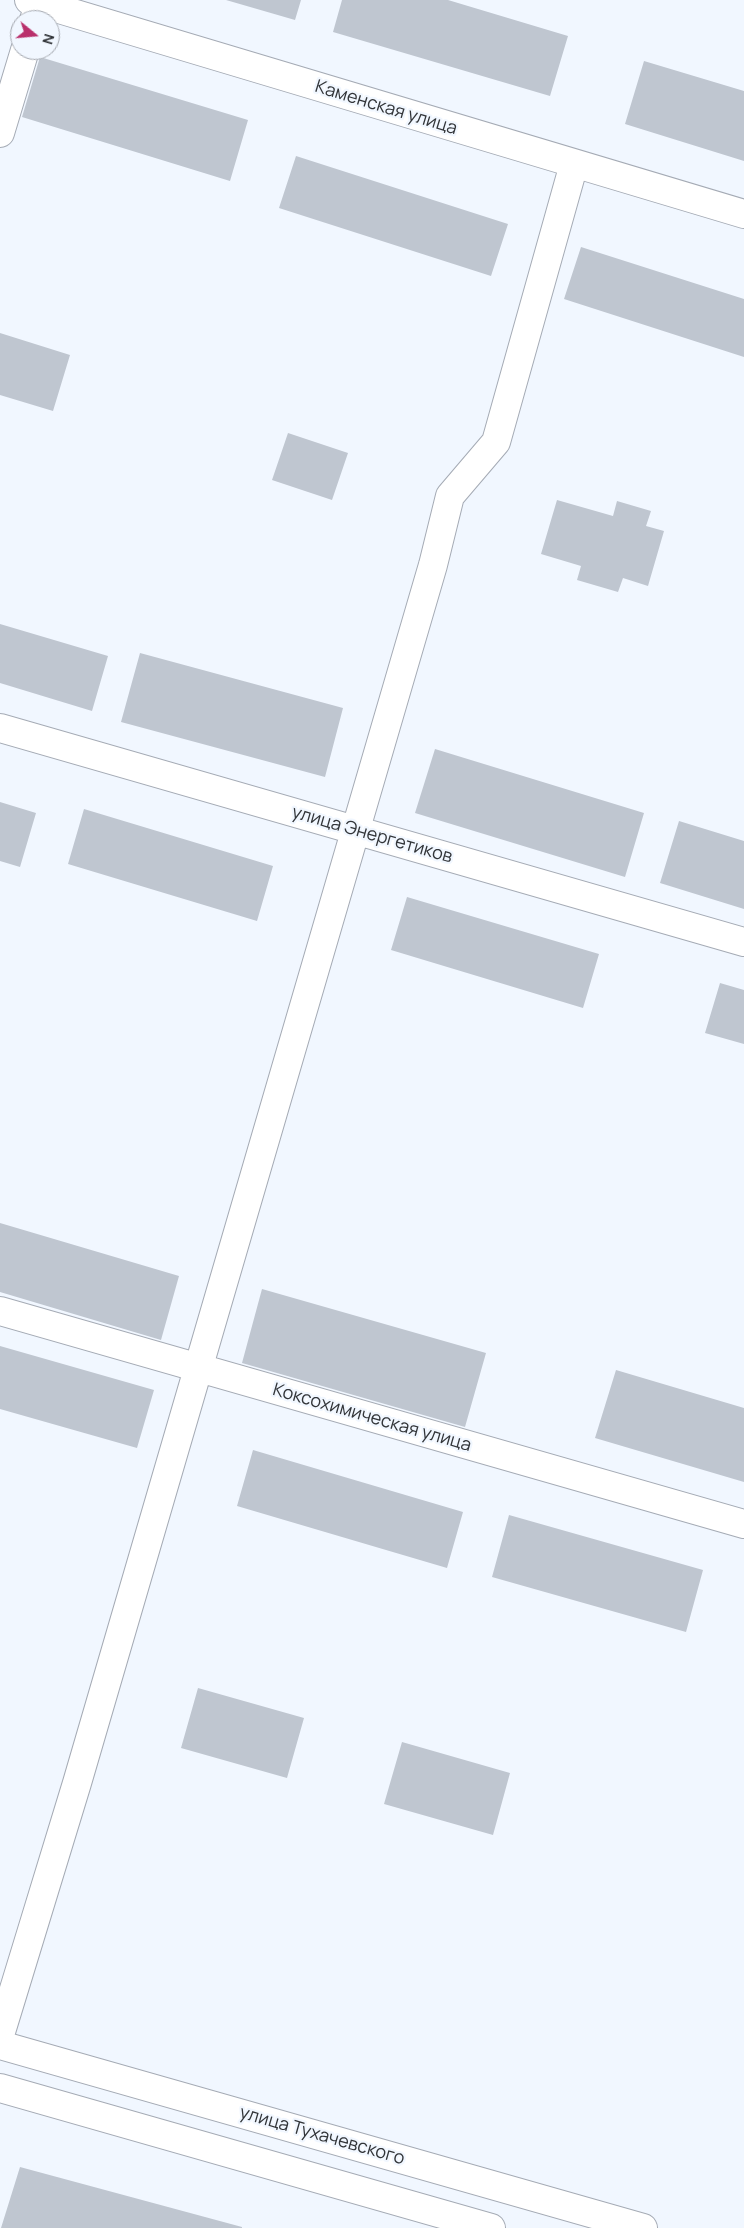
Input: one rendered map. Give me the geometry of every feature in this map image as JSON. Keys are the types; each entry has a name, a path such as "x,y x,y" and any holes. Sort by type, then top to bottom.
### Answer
{"street":[{"name":"Каменская улица","path":"34,8 744,214"},
{"path":"0,133 22,60"},
{"path":"0,2035 80,1774 354,830 433,565 450,496 496,442 574,164"},
{"name":"улица Энергетиков","path":"0,728 744,942"},
{"name":"Коксохимическая улица","path":"0,1311 744,1524"},
{"name":"улица Тухачевского","path":"0,2045 644,2228"},
{"path":"0,2088 491,2228"}],"building":[{"path":"226,0 301,0 295,20"},
{"path":"342,0 448,0 568,36 550,96 333,32"},
{"path":"39,60 50,60 248,120 230,181 22,117"},
{"path":"644,61 744,91 744,161 625,124"},
{"path":"296,156 508,224 491,276 279,208"},
{"path":"581,247 744,299 744,357 564,299"},
{"path":"0,333 70,355 53,411 0,395"},
{"path":"288,433 348,453 332,500 272,480"},
{"path":"557,500 613,516 617,501 651,511 646,526 664,531 648,586 623,578 618,592 577,580 581,566 541,554"},
{"path":"0,624 108,656 92,711 0,683"},
{"path":"140,653 343,708 325,777 121,722"},
{"path":"435,749 644,813 625,877 415,813"},
{"path":"0,802 36,813 20,867 0,861"},
{"path":"84,809 273,866 257,921 68,864"},
{"path":"679,821 744,841 744,909 660,883"},
{"path":"407,897 599,954 583,1008 391,950"},
{"path":"720,983 744,990 744,1044 705,1033"},
{"path":"0,1223 179,1276 161,1340 0,1292"},
{"path":"262,1289 486,1353 465,1427 242,1363"},
{"path":"0,1346 154,1390 137,1448 0,1409"},
{"path":"616,1370 744,1408 744,1482 595,1438"},
{"path":"253,1450 463,1512 447,1568 237,1506"},
{"path":"509,1515 703,1570 686,1632 492,1577"},
{"path":"198,1688 304,1718 287,1778 181,1748"},
{"path":"402,1742 510,1773 493,1835 384,1804"},
{"path":"20,2167 242,2227 242,2228 1,2228"}]}
